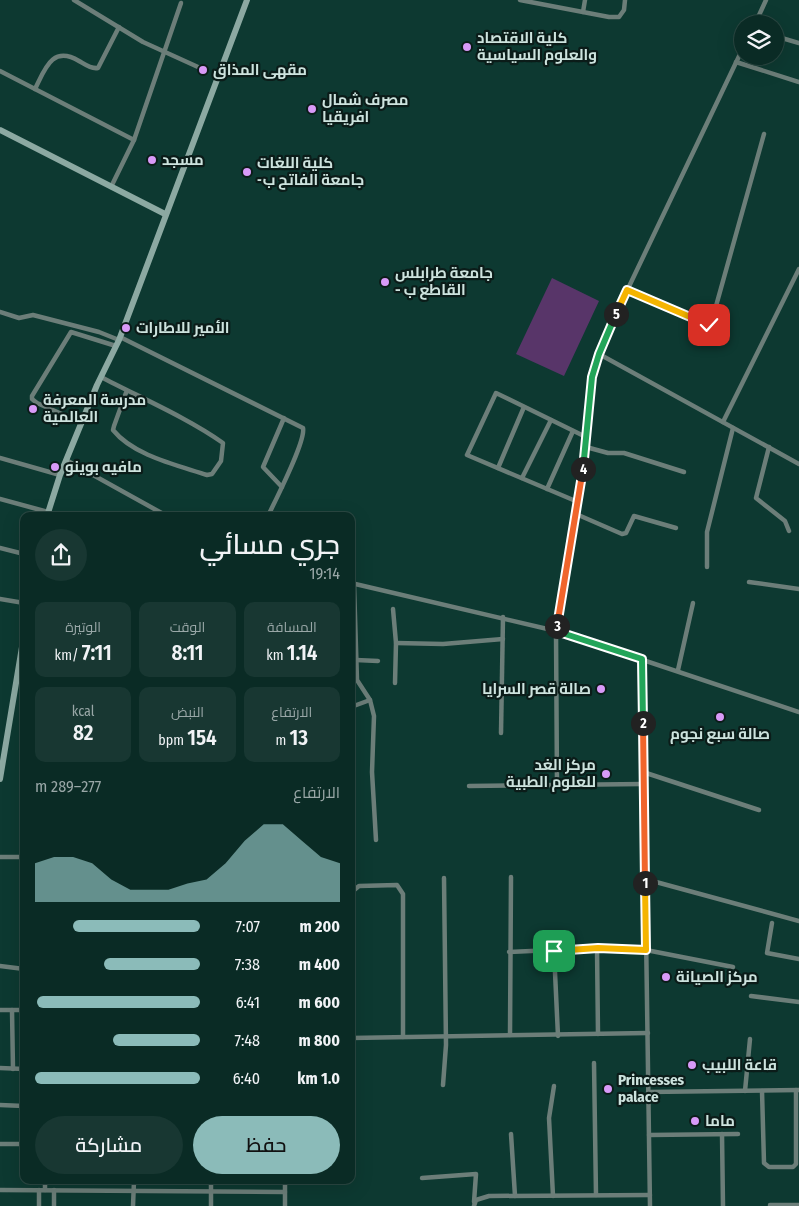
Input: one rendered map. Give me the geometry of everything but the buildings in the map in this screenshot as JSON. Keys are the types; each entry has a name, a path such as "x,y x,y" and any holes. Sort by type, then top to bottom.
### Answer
{"street":[{"path":"74,0 164,52 198,67"},
{"path":"48,512 60,474 101,377 119,341 165,214 247,0"},
{"path":"520,0 618,17 624,10 624,0"},
{"path":"583,12 585,0"},
{"path":"759,15 766,0"},
{"path":"111,187 134,140 181,3"},
{"path":"35,90 49,61 56,58 67,56 91,68 98,68 120,27"},
{"path":"784,39 799,43"},
{"path":"557,785 556,631 586,447 592,377 599,354 627,290 735,65"},
{"path":"745,65 799,82"},
{"path":"0,71 134,140"},
{"path":"0,130 165,214"},
{"path":"627,290 707,325 710,324 764,134"},
{"path":"723,422 799,269"},
{"path":"0,312 19,318 33,315 99,332 301,427 304,432 270,512"},
{"path":"82,423 37,403 32,399 32,396 70,332 119,341"},
{"path":"599,354 799,464"},
{"path":"101,377 127,390 223,443 221,461 212,474 208,475 146,454 118,436 113,430 127,390"},
{"path":"578,502 467,455 496,393 586,437"},
{"path":"498,468 524,407"},
{"path":"282,487 263,468 284,418"},
{"path":"522,478 552,420"},
{"path":"707,567 707,532 733,428"},
{"path":"547,489 573,431"},
{"path":"586,447 608,452 624,453 684,472"},
{"path":"769,447 756,498 785,521 789,531"},
{"path":"0,458 60,474"},
{"path":"66,460 160,512"},
{"path":"0,499 41,512"},
{"path":"576,514 622,534 626,533 634,516 676,528"},
{"path":"0,548 20,553"},
{"path":"749,582 799,590"},
{"path":"355,585 556,631 678,670 799,712"},
{"path":"0,600 20,602"},
{"path":"678,670 693,603"},
{"path":"393,609 396,643 395,683"},
{"path":"501,733 503,618"},
{"path":"396,643 443,644 503,639"},
{"path":"0,779 2,749 20,657"},
{"path":"642,659 650,1206"},
{"path":"376,840 372,772 374,716 370,700 357,680 356,660 378,661"},
{"path":"355,706 370,700"},
{"path":"644,772 760,810"},
{"path":"469,786 644,784"},
{"path":"0,857 20,857"},
{"path":"510,1035 509,952 511,877"},
{"path":"443,1085 446,1037 444,878"},
{"path":"645,879 799,921"},
{"path":"355,889 358,886 397,886 403,894 403,1037"},
{"path":"772,923 767,953 799,958"},
{"path":"509,952 598,948 646,950 733,966"},
{"path":"598,948 598,1034"},
{"path":"554,951 558,1036"},
{"path":"0,966 20,968"},
{"path":"751,996 799,1002"},
{"path":"0,1010 20,1010"},
{"path":"12,1010 12,1069"},
{"path":"355,1038 648,1033"},
{"path":"746,1091 750,1038"},
{"path":"594,1063 596,1195"},
{"path":"0,1068 20,1069"},
{"path":"553,1196 549,1118 554,1086"},
{"path":"648,1092 762,1090 797,1090 796,1164 793,1167 769,1167 764,1163 762,1090"},
{"path":"0,1106 20,1106"},
{"path":"511,1134 515,1196"},
{"path":"722,1134 723,1206"},
{"path":"649,1135 738,1134"},
{"path":"0,1144 20,1144"},
{"path":"422,1178 476,1174 474,1204"},
{"path":"45,1184 45,1190"},
{"path":"134,1184 134,1206"},
{"path":"210,1206 211,1184"},
{"path":"285,1184 285,1206"},
{"path":"0,1190 285,1192"},
{"path":"39,1190 39,1206"},
{"path":"54,1190 54,1206"},
{"path":"474,1204 489,1196 650,1195"},
{"path":"770,1205 799,1205"}],"shaded area":[{"path":"552,278 599,301 564,376 516,354"}],"place":[{"name":"كلية الاقتصاد والعلوم السياسية","path":"467,47"},
{"name":"مقهى المذاق","path":"203,70"},
{"name":"مصرف شمال افريقيا","path":"312,109"},
{"name":"مسجد","path":"152,160"},
{"name":"كلية اللغات -جامعة الفاتح ب","path":"247,172"},
{"name":"جامعة طرابلس - القاطع ب","path":"385,282"},
{"name":"الأمير للاطارات","path":"126,328"},
{"name":"مدرسة المعرفة العالمية","path":"33,409"},
{"name":"مافيه بوينو","path":"55,467"},
{"name":"صالة قصر السرايا","path":"601,689"},
{"name":"صالة سبع نجوم","path":"720,717"},
{"name":"مركز الغد للعلوم الطبية","path":"606,774"},
{"name":"مركز الصيانة","path":"666,977"},
{"name":"قاعة اللبيب","path":"692,1065"},
{"name":"Princesses palace","path":"608,1089"},
{"name":"ماما","path":"695,1121"}],"route":[{"path":"554,951 598,948 646,950 642,659 556,631 583,468 594,366 627,290 709,325"}]}
